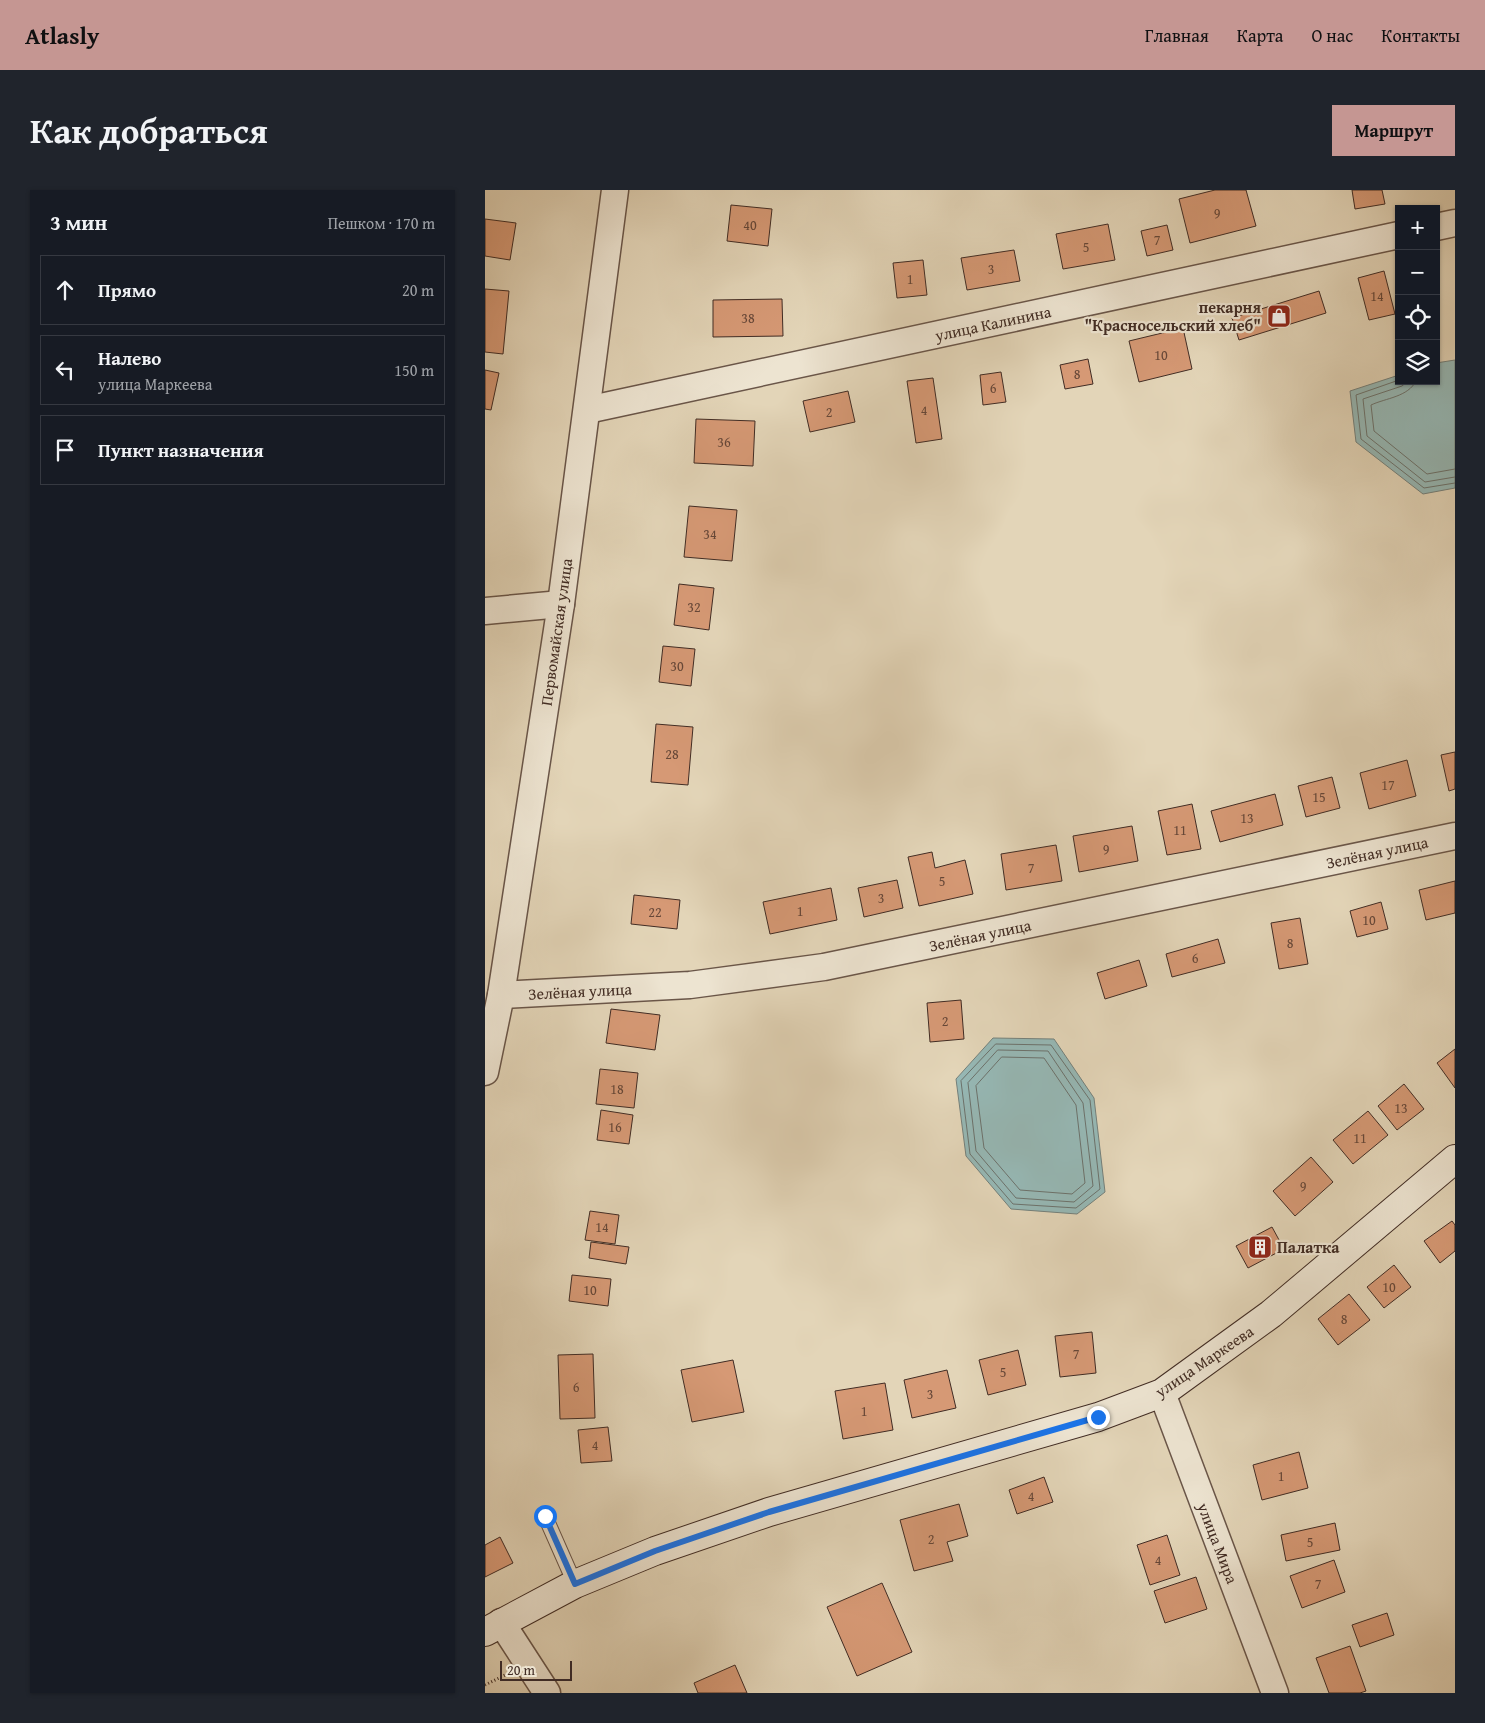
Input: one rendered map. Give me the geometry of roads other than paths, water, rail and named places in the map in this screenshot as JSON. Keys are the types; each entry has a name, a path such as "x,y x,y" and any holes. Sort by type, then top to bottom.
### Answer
{"street":[{"name":"Первомайская улица","path":"485,1072 501,995 561,604 615,190"},
{"path":"1440,226 1455,223"},
{"name":"улица Калинина","path":"587,410 1395,236"},
{"path":"485,611 561,604"},
{"name":"Зелёная улица","path":"501,995 690,985 823,967 1455,836"},
{"name":"улица Маркеева","path":"493,1627 575,1584 655,1551 769,1512 1098,1417 1161,1393 1271,1314 1455,1159"},
{"name":"улица Мира","path":"1161,1393 1275,1693"},
{"path":"493,1627 547,1693"}],"lane":[{"path":"545,1516 575,1584"}],"water":[{"path":"1455,360 1455,488 1423,494 1356,442 1350,391 1395,376 1395,385 1440,385 1440,362"},
{"path":"993,1038 1054,1039 1094,1098 1105,1192 1077,1214 1011,1209 966,1156 956,1079"}],"place":[{"name":"пекарня \"Красносельский хлеб\"","path":"1279,316"},
{"name":"Палатка","path":"1260,1247"}]}
